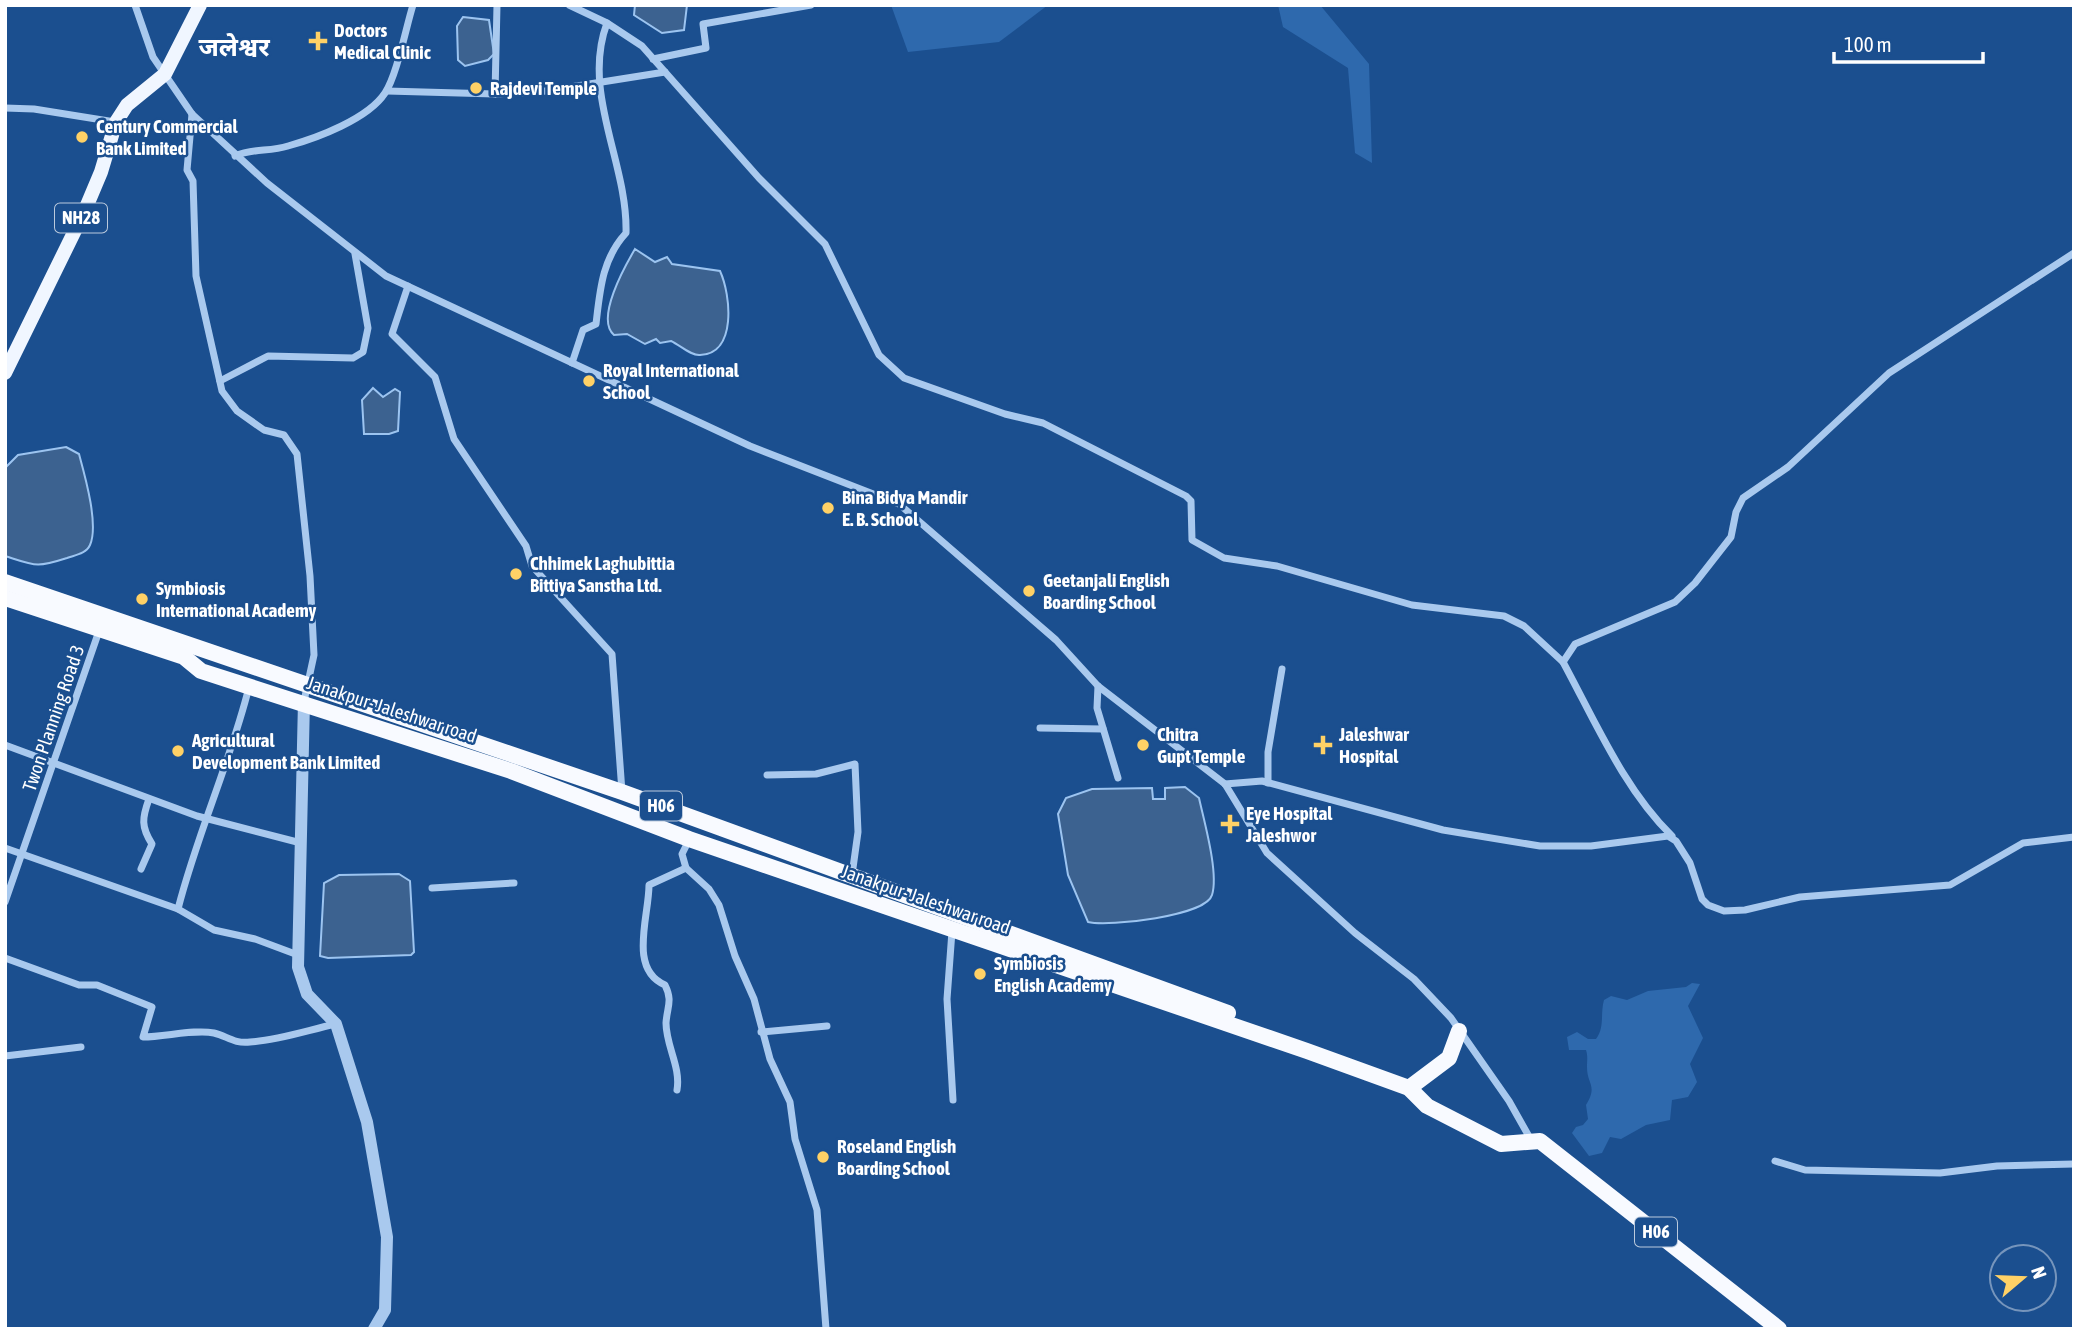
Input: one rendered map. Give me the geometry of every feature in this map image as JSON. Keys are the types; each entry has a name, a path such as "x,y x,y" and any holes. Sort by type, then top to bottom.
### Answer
{"highway":[{"name":"H06","path":"5,582 306,693 622,792 1290,1035 1307,1051"},
{"name":"Janakpur- Jaleshwar road","path":"5,598 184,657 201,671 250,685 306,693 689,839 1409,1088 1427,1106 1501,1144 1531,1140"},
{"path":"1409,1088 1448,1058 1459,1031"},
{"name":"H06","path":"1531,1140 1540,1141 1776,1326"},
{"name":"H06","path":"1693,1261 1776,1326"}],"main road":[{"path":"165,74 200,5"},
{"name":"NH28","path":"5,373 85,210 101,172 116,122 127,105 165,74"}],"street":[{"path":"135,5 153,58 192,114 235,156 386,276 750,446 899,504 1056,640 1098,686 1225,784 1267,853 1354,933 1414,979 1459,1031 1509,1101 1531,1140"},
{"path":"235,156 251,149 284,148 328,132 373,107 387,91 413,5"},
{"path":"495,94 497,5"},
{"path":"569,5 607,23 642,46 759,178 824,244 879,355 904,378 1005,414 1043,423 1186,496 1191,501 1192,540 1224,558 1277,566 1412,606 1504,617 1524,626 1563,662 1614,757 1690,863 1702,899 1708,905 1724,911 1745,910 1800,897 1950,885 2023,843 2074,837"},
{"path":"653,59 706,48 703,24 811,5"},
{"path":"572,363 583,330 596,324 601,278 611,248 626,233 627,211 606,125 601,83 599,44 607,23"},
{"path":"387,91 495,94 539,92 664,72"},
{"path":"5,108 34,109 116,122"},
{"path":"192,114 187,170 193,181 196,276 222,391 237,411 264,430 284,435 297,454 310,576 314,655 306,693 298,967 307,994 336,1024 366,1122 387,1237 385,1310 374,1329"},
{"path":"1563,662 1575,644 1675,602 1731,537 1736,512 1743,498 1788,467 1889,373 2074,253"},
{"path":"220,381 268,356 353,358 363,352 368,328 355,254"},
{"path":"408,286 392,334 435,377 454,439 526,546 532,566 612,654 622,792"},
{"name":"Twon Planning Road 3","path":"5,902 99,631"},
{"path":"1268,783 1268,752 1282,669"},
{"path":"178,909 250,685"},
{"path":"1098,686 1097,708 1118,778"},
{"path":"1040,728 1103,729"},
{"path":"5,745 206,818 300,843"},
{"path":"767,775 816,774 855,764 858,832 852,875"},
{"path":"1225,784 1268,783 1443,830 1540,846 1591,846 1668,836 1676,841"},
{"path":"141,869 152,844 145,832 142,818 149,799"},
{"path":"689,839 682,854 686,868 709,889 719,905 735,956 754,999 761,1032 790,1102 795,1139 817,1210 826,1329"},
{"path":"5,848 178,909 214,930 255,939 298,955"},
{"path":"677,1090 679,1080 666,1023 671,998 665,985 653,980 645,970 643,957 649,885 686,868"},
{"path":"432,888 514,883"},
{"path":"951,931 947,999 953,1100"},
{"path":"5,958 79,985 97,985 152,1007 143,1037 181,1036 191,1031 216,1033 228,1041 249,1043 336,1024"},
{"path":"761,1032 827,1026"},
{"path":"5,1056 81,1046"},
{"path":"1775,1161 1805,1170 1940,1173 1997,1166 2074,1164"}],"shaded area":[{"path":"635,5 687,5 684,30 662,33 634,15"},
{"path":"891,5 1048,5 999,42 908,52"},
{"path":"1278,5 1320,5 1369,64 1372,163 1355,153 1348,68 1283,27"},
{"path":"463,17 489,20 494,54 488,60 465,66 458,60 457,26"},
{"path":"635,249 655,262 667,257 672,264 720,271 727,294 728,322 720,345 712,352 697,355 671,341 660,343 656,339 645,344 627,334 614,335 609,327 610,305 619,279"},
{"path":"373,388 383,397 395,389 400,392 398,431 389,434 364,434 362,400"},
{"path":"66,447 79,454 85,475 93,525 90,545 80,554 42,564 30,564 5,556 5,468 18,455"},
{"path":"1185,787 1199,798 1214,874 1212,895 1193,909 1176,914 1115,923 1088,922 1068,875 1058,814 1066,798 1092,789 1152,788 1153,799 1165,799 1165,788"},
{"path":"399,874 410,881 414,952 411,955 320,956 324,883 339,875"},
{"path":"1692,983 1700,984 1688,1006 1703,1038 1690,1064 1697,1082 1688,1097 1672,1100 1670,1120 1646,1125 1621,1139 1610,1137 1602,1153 1589,1156 1572,1133 1588,1119 1586,1105 1592,1089 1587,1073 1587,1054 1586,1050 1569,1050 1567,1037 1577,1032 1588,1039 1596,1039 1600,1030 1604,1000 1611,996 1627,1000 1648,991 1686,987"}],"place":[{"name":"Doctors Medical Clinic","path":"318,41"},
{"name":"Rajdevi Temple","path":"476,88"},
{"name":"Century Commercial Bank Limited","path":"82,137"},
{"name":"Royal International School","path":"589,381"},
{"name":"Bina Bidya Mandir E. B. School","path":"828,508"},
{"name":"Chhimek Laghubittia Bittiya Sanstha Ltd.","path":"516,574"},
{"name":"Geetanjali English Boarding School","path":"1029,591"},
{"name":"Symbiosis International Academy","path":"142,599"},
{"name":"Chitra Gupt Temple","path":"1143,745"},
{"name":"Jaleshwar Hospital","path":"1323,745"},
{"name":"Agricultural Development Bank Limited","path":"178,751"},
{"name":"Eye Hospital Jaleshwor","path":"1230,824"},
{"name":"Symbiosis English Academy","path":"980,974"},
{"name":"Roseland English Boarding School","path":"823,1157"}],"district":[{"name":"जलेश्वर","path":"234,47"}]}
